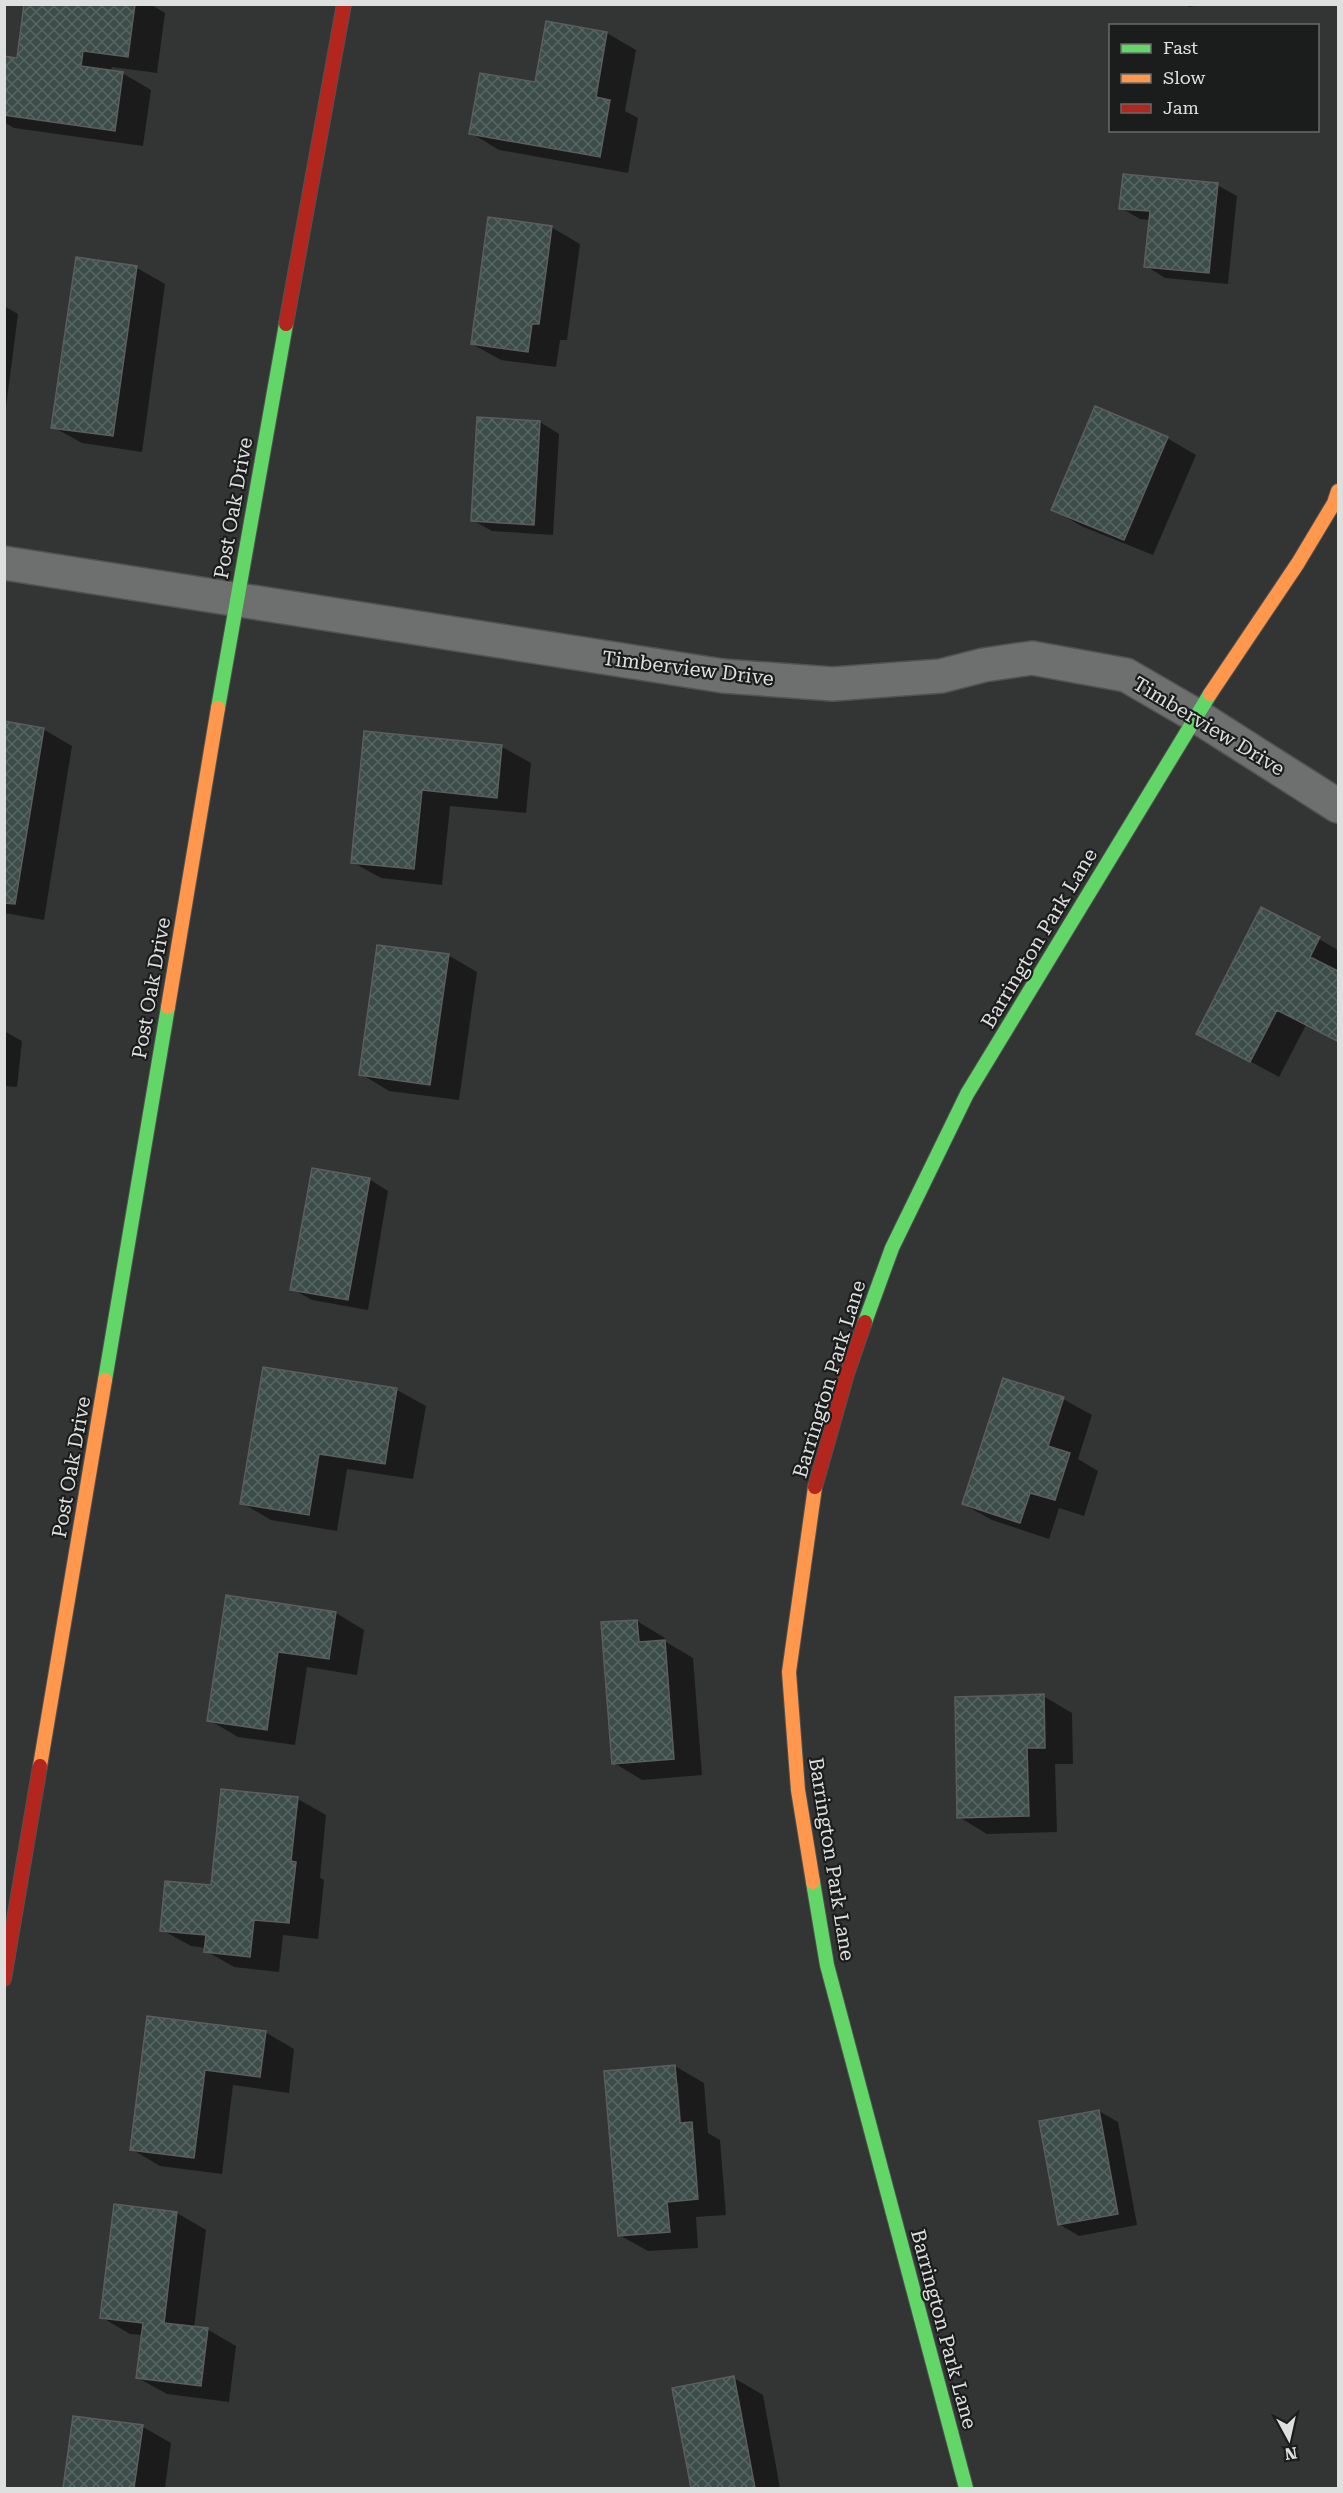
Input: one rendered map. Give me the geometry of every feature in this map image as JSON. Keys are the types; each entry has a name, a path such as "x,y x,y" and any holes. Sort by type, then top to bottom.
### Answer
{"street":[{"name":"Post Oak Drive","path":"4,1979 236,600 344,4"},
{"name":"Barrington Park Lane","path":"966,2488 827,1965 798,1790 789,1672 813,1499 847,1374 892,1248 967,1094 1196,715 1298,563 1334,503 1338,491"},
{"name":"Timberview Drive","path":"4,563 723,676 833,684 941,676 984,664 1032,658 1126,675 1196,715 1338,806"}],"building":[{"path":"24,4 135,4 128,57 83,51 81,66 123,72 115,131 4,115 4,56 17,58"},
{"path":"546,21 607,32 596,97 610,100 600,157 469,134 480,73 535,82"},
{"path":"1123,174 1218,183 1209,273 1144,267 1150,211 1119,209"},
{"path":"488,217 552,226 539,324 532,324 528,352 471,344"},
{"path":"76,257 137,266 113,436 51,428"},
{"path":"1095,406 1168,437 1124,540 1051,510"},
{"path":"477,417 540,421 534,525 471,521"},
{"path":"4,721 44,728 15,904 4,903"},
{"path":"364,731 502,745 497,798 422,790 414,869 351,863"},
{"path":"1261,907 1320,937 1310,957 1338,971 1338,1037 1337,1041 1277,1010 1250,1062 1196,1034"},
{"path":"377,945 449,954 430,1085 359,1075"},
{"path":"312,1168 370,1178 348,1300 290,1290"},
{"path":"263,1367 397,1388 385,1464 319,1454 309,1515 240,1504"},
{"path":"1003,1378 1064,1397 1048,1446 1070,1453 1055,1500 1030,1493 1020,1523 962,1504"},
{"path":"226,1595 336,1612 329,1659 278,1652 267,1730 207,1721"},
{"path":"637,1620 639,1642 665,1640 674,1759 612,1764 601,1622"},
{"path":"1044,1694 1045,1748 1027,1748 1029,1816 957,1818 955,1697"},
{"path":"221,1789 298,1797 291,1861 296,1862 289,1923 254,1920 250,1957 204,1952 206,1935 160,1931 165,1881 211,1885"},
{"path":"147,2016 266,2031 260,2077 205,2070 194,2158 130,2150"},
{"path":"675,2065 680,2123 692,2122 698,2199 667,2202 670,2232 618,2236 604,2071"},
{"path":"1099,2110 1118,2214 1058,2225 1039,2121"},
{"path":"114,2204 177,2212 164,2323 208,2328 201,2386 136,2378 143,2323 100,2318"},
{"path":"734,2376 755,2488 691,2488 672,2388"},
{"path":"73,2416 143,2425 134,2488 63,2488"}],"traffic: fast":[{"path":"218,708 286,324"},
{"path":"865,1322 892,1248 967,1094 1210,694"},
{"path":"105,1380 168,1007"},
{"path":"813,1882 827,1965 966,2488"}],"traffic: slow":[{"path":"1210,694 1298,563 1334,503 1338,491"},
{"path":"168,1007 218,708"},
{"path":"40,1766 105,1380"},
{"path":"813,1882 798,1790 789,1672 815,1487"}],"traffic: jam":[{"path":"286,324 344,4"},
{"path":"815,1487 847,1374 865,1322"},
{"path":"4,1979 40,1766"}]}
